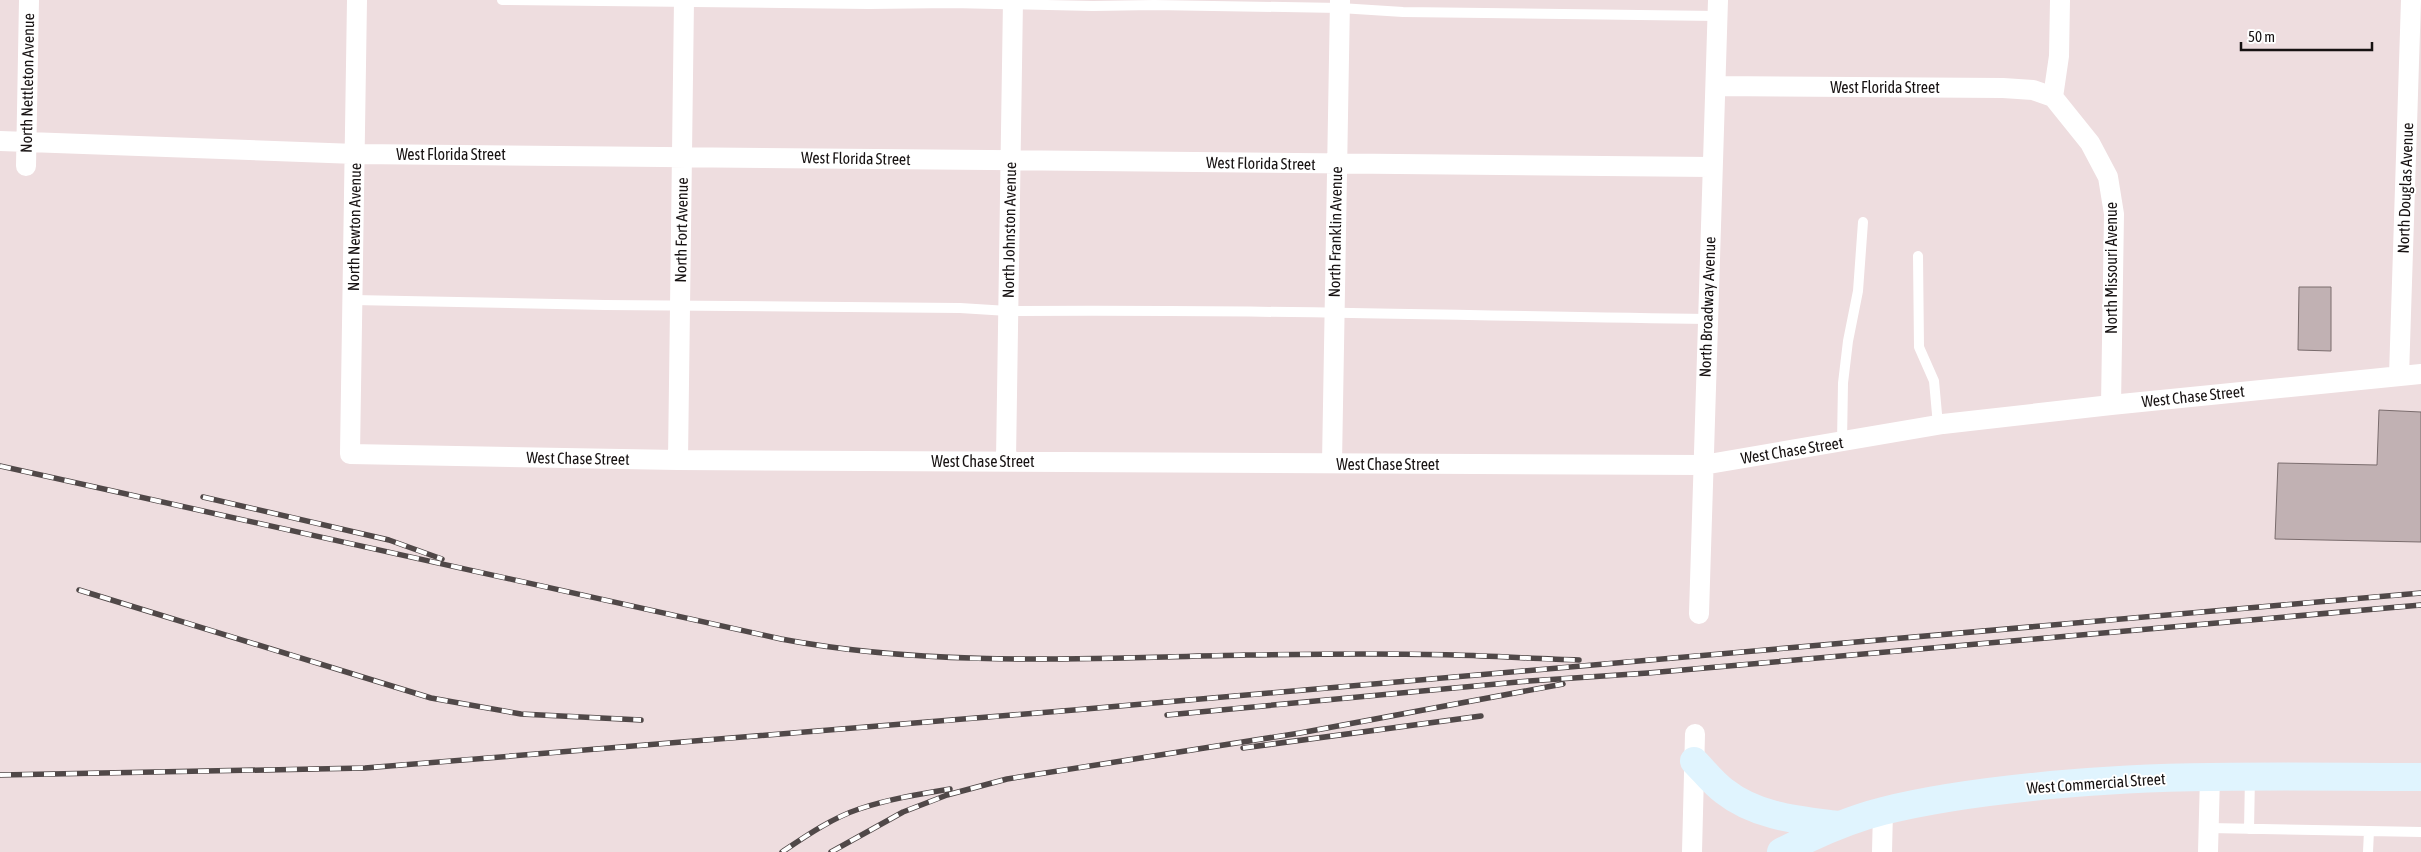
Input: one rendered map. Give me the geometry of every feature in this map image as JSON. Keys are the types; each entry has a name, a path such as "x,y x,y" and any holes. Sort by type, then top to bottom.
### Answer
{"street":[{"name":"North Nettleton Avenue","path":"26,166 29,0"},
{"name":"North Newton Avenue","path":"350,454 357,0"},
{"path":"2053,97 2059,56 2060,0"},
{"name":"North Douglas Avenue","path":"2399,376 2411,0"},
{"name":"North Fort Avenue","path":"678,460 684,1"},
{"name":"North Johnston Avenue","path":"1006,460 1013,2"},
{"name":"North Franklin Avenue","path":"1332,463 1340,4"},
{"name":"North Broadway Avenue","path":"1699,614 1711,167 1718,8"},
{"name":"West Florida Street","path":"1716,86 2003,88 2033,90 2053,97"},
{"name":"North Missouri Avenue","path":"2053,97 2090,143 2108,177 2114,214 2111,405"},
{"name":"West Florida Street","path":"0,141 356,154 1711,167"},
{"name":"West Chase Street","path":"350,454 678,460 1006,460 1703,465 1938,425 2111,405 2421,374"},
{"path":"1692,852 1695,734"},
{"path":"1694,761 1724,792 1756,810 1793,820 1840,825"},
{"path":"2208,852 2210,776"},
{"name":"West Commercial Street","path":"1782,852 1840,825 1883,811 1991,792 2068,783 2210,776 2421,777"},
{"path":"1882,852 1883,811"}],"lane":[{"path":"502,0 1340,4 1403,12 1718,8"},
{"path":"1842,442 1843,383 1848,341 1858,291 1863,222"},
{"path":"1918,256 1919,347 1934,381 1938,425"},
{"path":"353,300 1008,310 1334,311 1707,319"},
{"path":"2249,829 2250,777"},
{"path":"2209,828 2421,832"},
{"path":"2368,852 2369,831"}],"building":[{"path":"2299,287 2331,287 2331,351 2298,350"},
{"path":"2379,410 2421,412 2421,542 2275,539 2278,463 2377,465"}],"railway":[{"path":"0,466 781,639 839,648 955,658 1013,659 1377,654 1470,655 1579,660"},
{"path":"203,497 389,540 442,559"},
{"path":"79,590 431,698 521,714 641,720"},
{"path":"0,775 365,768 1074,710 2421,593"},
{"path":"1167,715 1529,681 1648,673 2421,605"},
{"path":"831,852 903,812 947,795 1007,779 1300,733 1563,684"},
{"path":"1243,748 1481,716"},
{"path":"782,852 839,817 870,805 950,789"}]}
